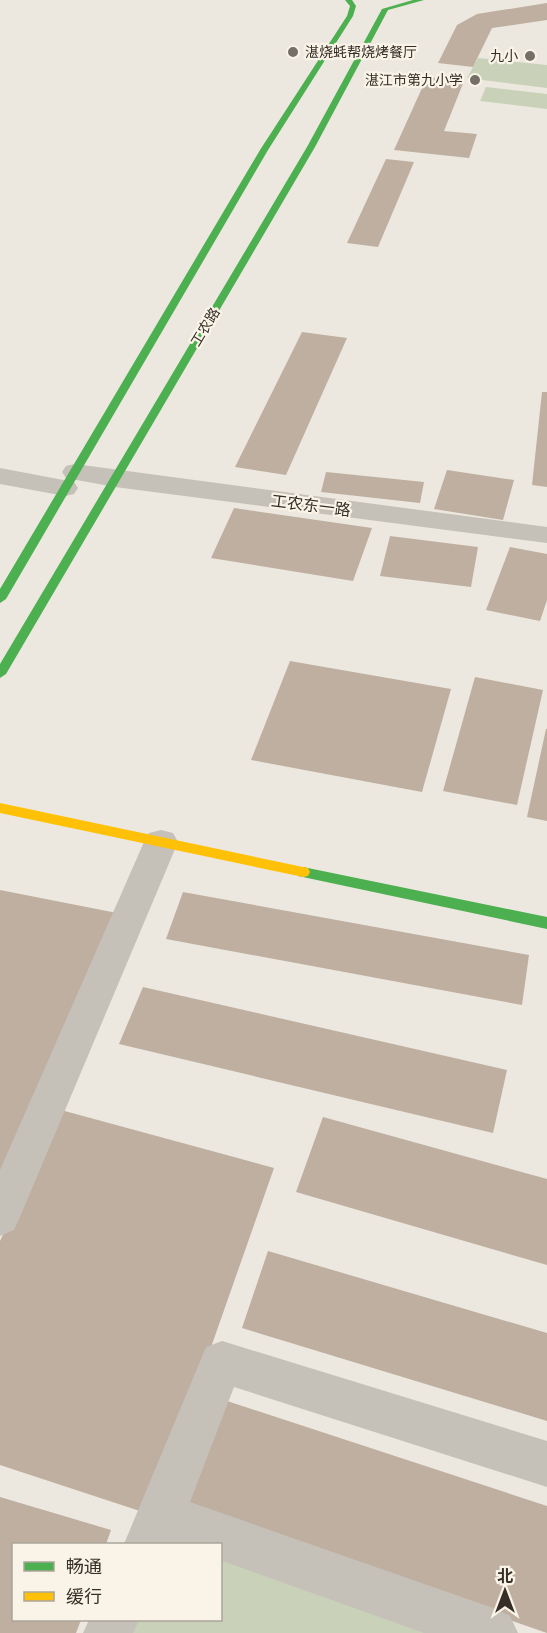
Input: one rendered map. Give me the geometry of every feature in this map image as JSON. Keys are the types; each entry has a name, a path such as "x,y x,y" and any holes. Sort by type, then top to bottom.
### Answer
{"street":[{"name":"工农路","path":"0,674 311,147 385,9 421,0"},
{"path":"0,599 264,150 350,16 351,3"},
{"name":"工农东一路","path":"0,476 70,480 115,479 547,535"},
{"path":"0,808 547,923"},
{"path":"0,1217 161,842"},
{"path":"197,1543 154,1530 222,1362 547,1464"},
{"path":"222,1551 493,1633"}],"green space":[{"path":"478,58 547,65 547,88 467,78"},
{"path":"486,87 547,94 547,109 480,101"},
{"path":"222,1551 444,1633 124,1633 129,1621 222,1621"}],"building":[{"path":"547,3 547,20 492,28 473,67 438,63 457,25 477,14"},
{"path":"427,77 464,81 444,131 477,134 469,158 394,150"},
{"path":"386,159 414,162 378,247 347,243"},
{"path":"302,332 347,338 286,475 235,467"},
{"path":"542,392 547,392 547,487 532,485"},
{"path":"447,470 514,480 503,520 434,509"},
{"path":"326,472 424,482 420,503 321,492"},
{"path":"234,508 372,528 353,581 211,558"},
{"path":"390,536 478,547 471,587 380,576"},
{"path":"510,547 547,554 547,600 540,621 486,610"},
{"path":"290,661 451,689 422,792 251,760"},
{"path":"475,677 543,690 517,805 443,791"},
{"path":"547,729 547,821 527,817"},
{"path":"0,890 117,913 0,1198"},
{"path":"183,892 529,955 522,1005 166,939"},
{"path":"143,987 507,1070 493,1133 119,1044"},
{"path":"61,1110 274,1168 152,1515 0,1465 0,1241"},
{"path":"323,1117 547,1179 547,1265 296,1192"},
{"path":"268,1251 547,1333 547,1421 242,1328"},
{"path":"221,1399 547,1506 547,1633 182,1507"},
{"path":"0,1497 111,1530 106,1543 12,1543 12,1621 81,1621 76,1633 0,1633"}],"traffic: fast":[{"path":"0,599 264,150 350,16 353,6 348,0"},
{"path":"0,674 311,147 385,9 421,0"},
{"path":"303,872 547,923"}],"traffic: slow":[{"path":"0,808 303,872"}],"place":[{"name":"湛烧蚝帮烧烤餐厅","path":"293,52"},
{"name":"九小","path":"530,56"},
{"name":"湛江市第九小学","path":"475,80"}]}
